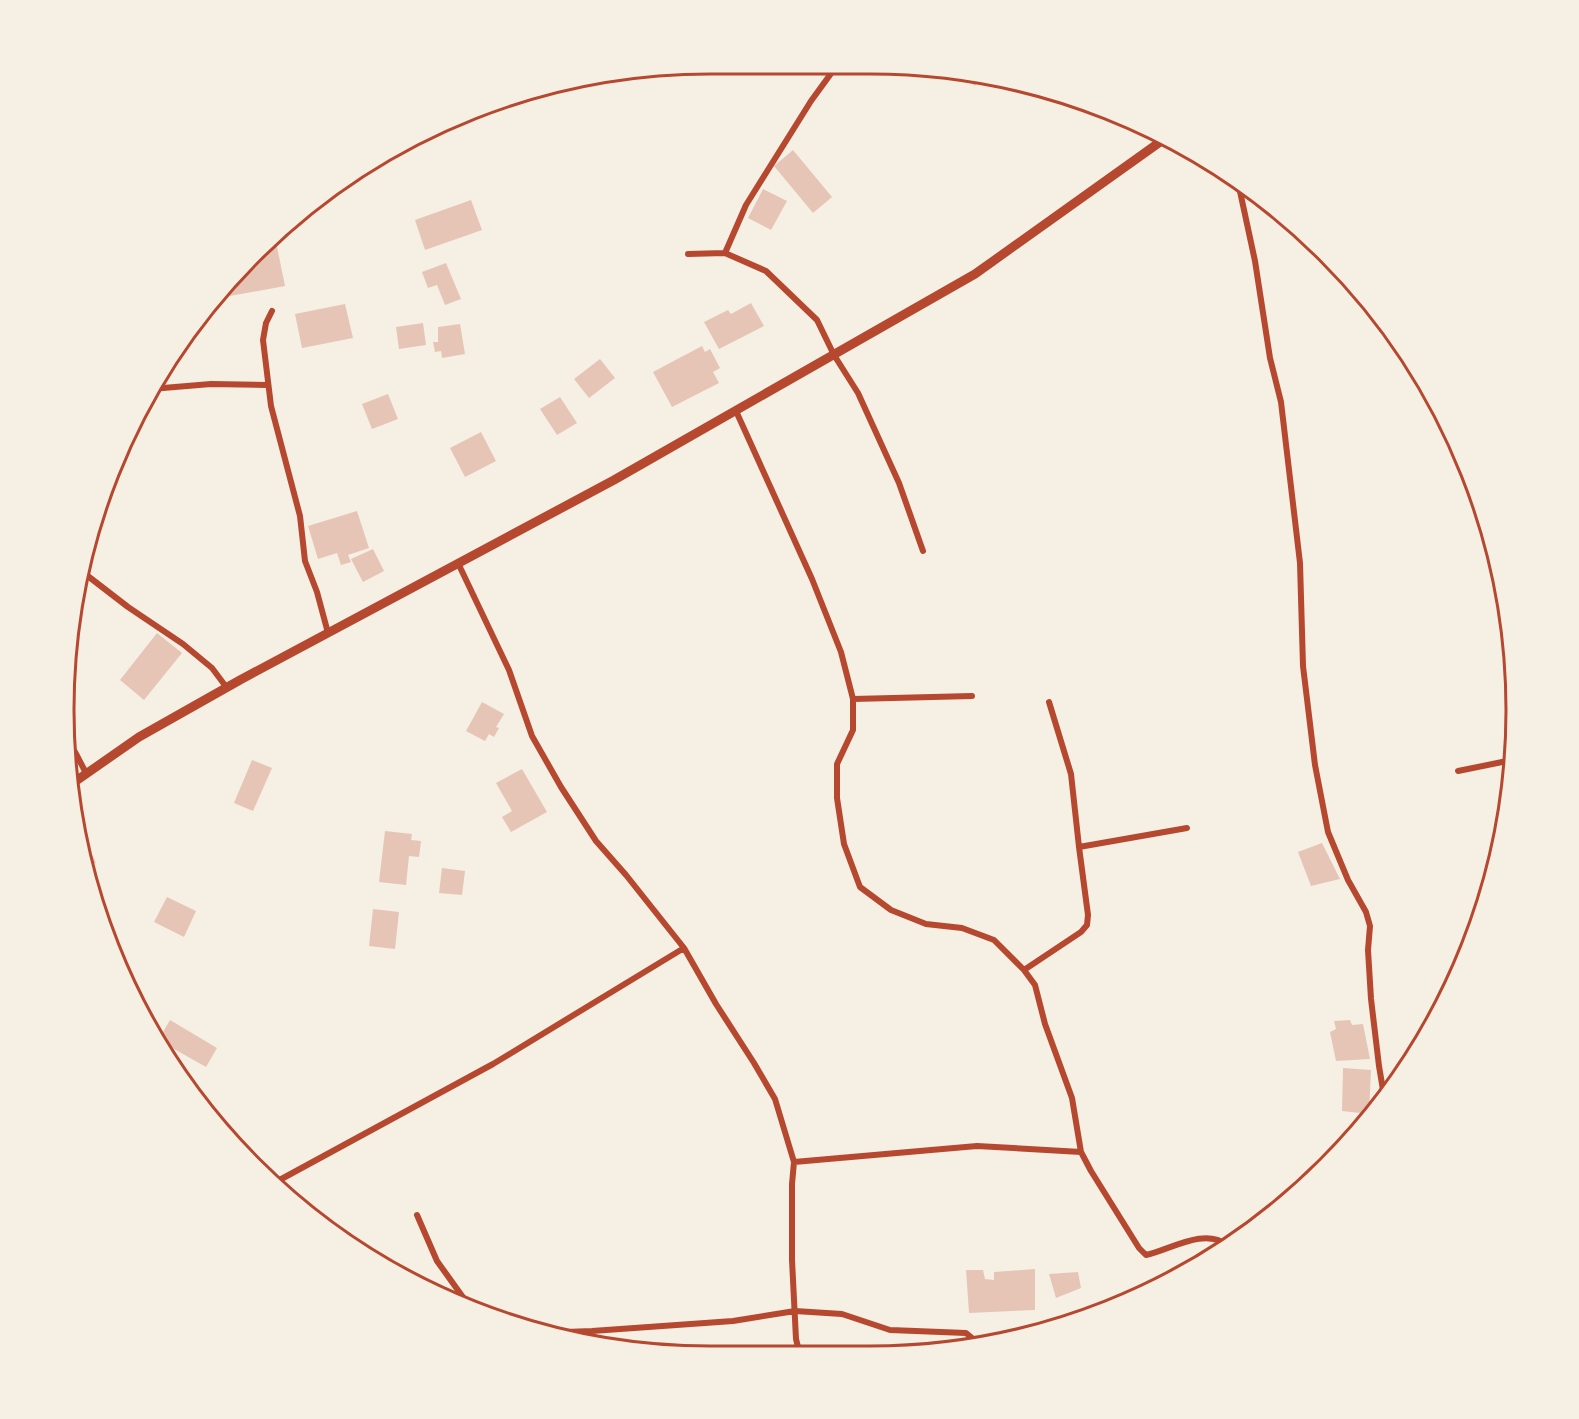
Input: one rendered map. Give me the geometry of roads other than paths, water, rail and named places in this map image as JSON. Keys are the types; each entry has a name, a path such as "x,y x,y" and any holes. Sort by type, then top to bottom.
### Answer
{"main road":[{"path":"78,779 139,737 614,480 975,274 1159,143"}],"street":[{"path":"725,253 746,206 811,101 831,74"},
{"path":"1240,193 1255,261 1270,358 1281,402 1300,563 1303,666 1315,765 1328,832 1348,880 1366,912 1370,926 1368,950 1371,999 1382,1086"},
{"path":"688,254 725,253 765,271 817,320 834,355 858,393 899,483 922,551"},
{"path":"272,311 266,323 263,340 268,385 300,516 305,561 317,592 328,633"},
{"path":"161,388 211,384 268,385"},
{"path":"736,411 812,579 841,652 853,699 854,730 837,764 837,798 844,844 860,887 891,910 926,924 962,928 994,940 1024,970 1035,985 1048,1034 1072,1098 1081,1152 1090,1171 1139,1248 1146,1255 1186,1241 1213,1238 1219,1241"},
{"path":"458,563 509,670 532,736 561,787 596,841 684,948 775,1099 794,1162 792,1260 798,1346"},
{"path":"88,576 128,607 183,644 212,668 227,688"},
{"path":"853,699 972,696"},
{"path":"1024,970 1081,932 1087,925 1088,915 1071,774 1049,702"},
{"path":"75,752 86,773"},
{"path":"1458,771 1503,762"},
{"path":"1079,847 1187,828"},
{"path":"281,1179 493,1064 684,948"},
{"path":"794,1162 977,1146 1081,1152"},
{"path":"417,1215 436,1262 461,1295"},
{"path":"578,1332 733,1321 795,1311 842,1314 890,1330 966,1333 971,1337"}]}
